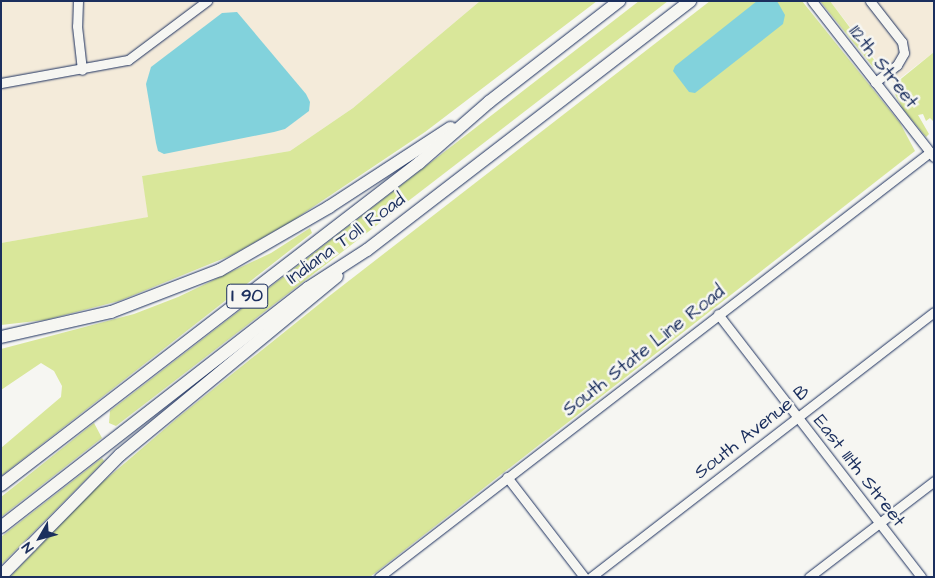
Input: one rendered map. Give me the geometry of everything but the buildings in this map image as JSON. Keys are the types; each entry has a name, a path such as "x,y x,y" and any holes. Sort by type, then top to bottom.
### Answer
{"highway":[{"name":"Indiana Toll Road","path":"1,485 419,163 490,102 619,1"},
{"name":"Indiana Toll Road","path":"1,527 308,288 367,250 690,1"},
{"path":"1,337 111,312 220,270 329,207 490,102"},
{"path":"1,576 120,455 315,296 367,250"}],"street":[{"path":"78,1 77,26 82,70"},
{"path":"1,83 82,70 134,56 207,1"},
{"name":"112th Street","path":"812,1 932,155"},
{"path":"870,1 902,42 904,53 897,64 875,82"},
{"name":"South State Line Road","path":"379,577 718,314 932,155"},
{"name":"South Avenue B","path":"590,577 934,312"},
{"name":"East 111th Street","path":"718,314 921,577"},
{"path":"507,477 584,577"},
{"path":"809,577 934,481"}],"shaded area":[{"path":"1,1 480,1 353,108 290,151 142,176 149,217 1,243"},
{"path":"830,1 934,1 934,52 894,83"}],"green space":[{"path":"480,1 597,1 425,132 292,221 232,255 119,301 45,320 1,325 1,243 148,217 142,176 290,151 353,108"},
{"path":"639,1 668,1 116,426 109,423 110,411"},
{"path":"710,1 802,1 900,123 915,151 370,577 10,577 98,486 181,415 328,297"},
{"path":"820,1 830,1 881,69 873,67"},
{"path":"934,52 934,122 930,118 926,121 923,114 918,115 929,134 926,137 903,109 891,87"},
{"path":"310,228 312,233 1,476 1,448 61,397 62,386 54,371 41,363 1,390 1,349 134,314 178,297 271,253"},
{"path":"94,423 102,438 1,517 1,497"},
{"path":"102,458 104,461 1,565 1,537"}],"water":[{"path":"757,1 777,1 785,15 783,24 695,93 689,92 673,71 675,66"},
{"path":"237,12 306,94 310,102 309,111 285,129 274,132 164,154 158,151 146,84 151,67 222,13"}]}
